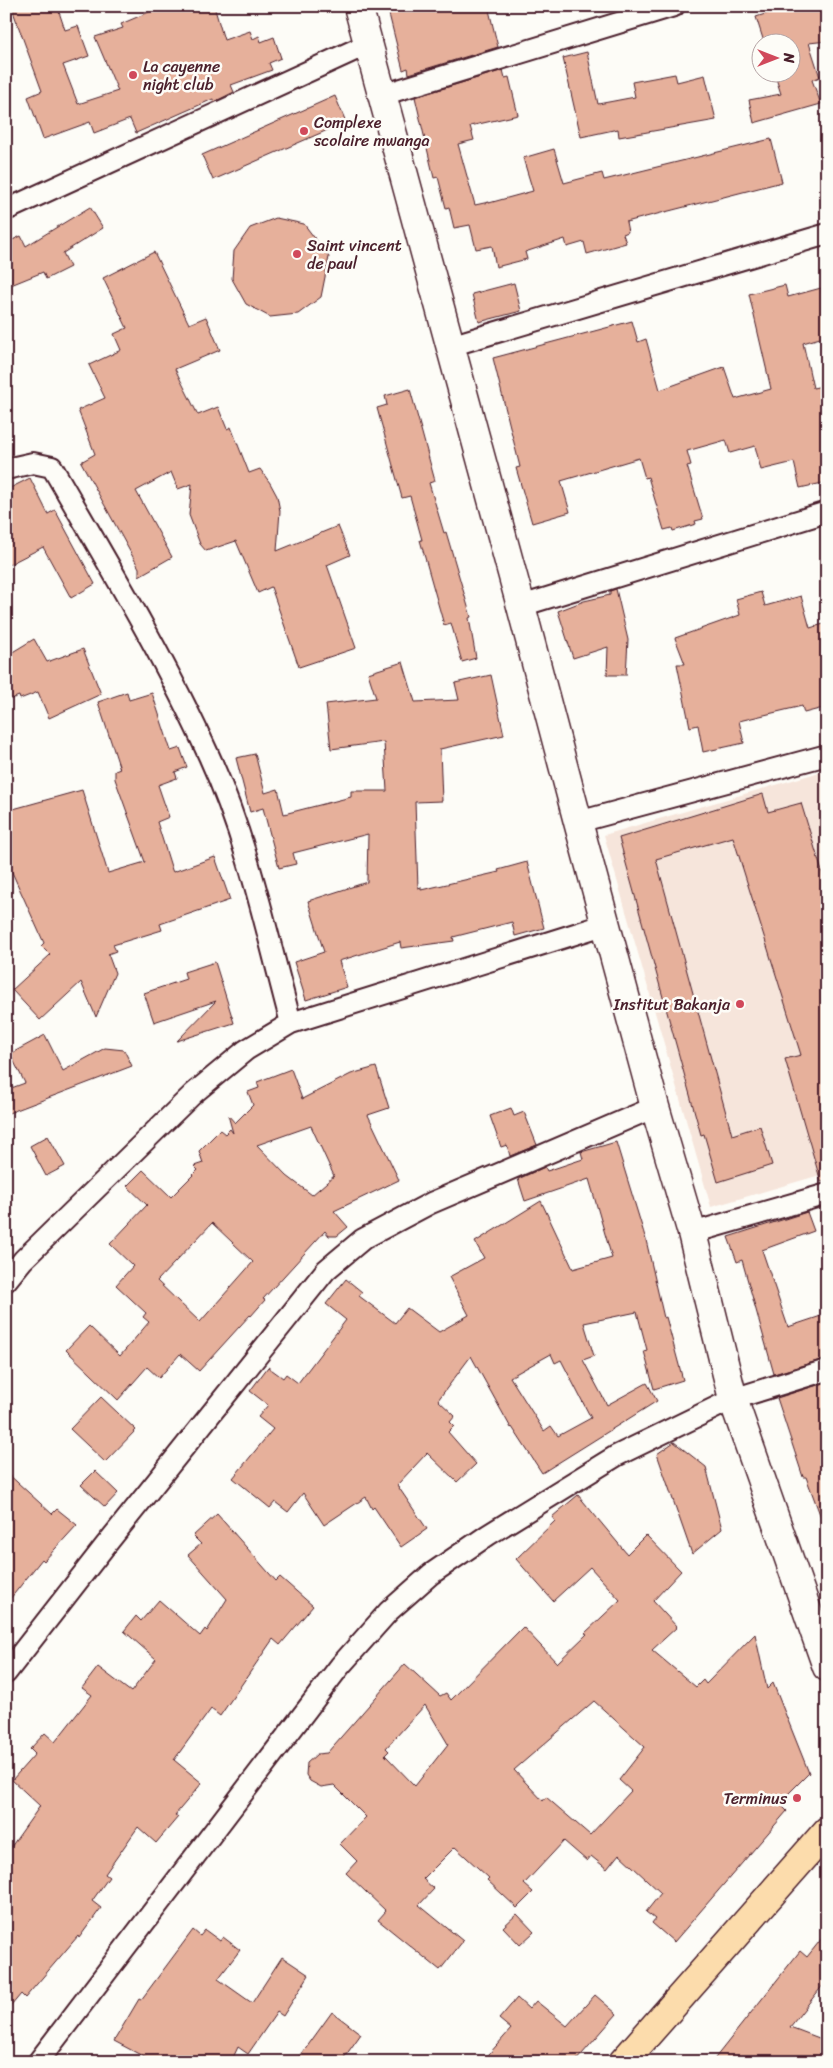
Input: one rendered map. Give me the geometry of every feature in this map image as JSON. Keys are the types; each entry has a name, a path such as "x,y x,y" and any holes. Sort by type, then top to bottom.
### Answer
{"highway":[{"path":"623,2062 827,1831"}],"main road":[{"path":"358,6 655,1107 692,1233 733,1399 827,1667"}],"street":[{"path":"382,95 674,6"},
{"path":"6,210 368,44"},
{"path":"450,346 827,234"},
{"path":"6,469 33,463 52,468 148,633 210,756 237,826 290,1023"},
{"path":"521,606 827,512"},
{"path":"578,822 827,755"},
{"path":"6,1282 23,1260 194,1093 246,1050 290,1023 607,924"},
{"path":"6,1673 326,1270 363,1239 431,1203 655,1107"},
{"path":"692,1233 827,1194"},
{"path":"38,2062 340,1666 389,1611 431,1574 520,1515 616,1456 733,1399 827,1370"}],"shaded area":[{"name":"Institut Bakanja","path":"827,770 827,1173 711,1207 604,835"}],"building":[{"path":"11,6 57,6 65,30 78,26 89,56 63,65 78,104 118,91 95,37 123,28 121,24 163,6 214,6 224,40 250,31 253,39 259,36 261,42 274,37 281,58 269,63 272,70 231,85 234,92 214,102 213,99 136,133 130,119 94,133 90,122 43,139 28,97 42,91"},
{"path":"387,6 488,6 498,47 409,74 408,68 403,70"},
{"path":"790,6 827,6 827,41 809,43 820,77 812,80 821,104 754,123 749,100 781,94 777,82 800,82 800,32 761,32 756,17"},
{"path":"587,52 598,104 635,97 632,82 675,74 677,82 705,75 716,120 619,137 618,129 581,137 563,58"},
{"path":"503,70 505,78 509,77 518,115 470,126 474,140 458,144 475,205 533,191 523,158 554,149 564,183 602,173 604,180 771,139 782,182 626,222 628,232 623,234 626,243 587,254 584,242 567,247 565,239 525,252 527,259 496,267 492,246 476,249 470,225 454,228 449,207 446,208 438,177 434,178 415,97"},
{"path":"335,96 346,122 213,180 202,155"},
{"path":"90,207 103,228 63,253 70,267 46,279 43,272 6,287 6,243 21,236 26,246"},
{"path":"276,218 304,224 329,257 321,297 298,314 270,317 246,304 232,279 234,251 250,228"},
{"path":"154,252 189,324 206,317 220,350 175,369 198,415 218,407 227,429 231,427 249,473 260,469 270,483 277,496 280,511 277,551 338,526 350,555 327,565 356,648 299,667 271,587 258,593 236,541 206,551 200,544 189,515 192,484 178,489 171,472 136,491 172,557 139,576 139,568 81,462 95,454 78,410 105,398 89,365 121,350 114,334 127,328 103,278"},
{"path":"514,283 521,311 479,322 472,294"},
{"path":"785,285 788,297 821,288 822,294 827,293 827,336 803,343 813,388 827,385 827,482 800,488 794,462 761,470 755,446 730,453 726,440 687,451 691,465 687,466 703,519 695,521 696,524 673,531 672,528 664,530 648,477 645,478 639,458 561,481 570,512 532,523 516,468 520,467 493,358 632,321 638,342 646,339 660,390 724,367 735,399 771,389 749,294"},
{"path":"410,389 435,481 429,483 444,533 446,532 471,617 469,618 476,658 462,662 451,623 444,625 420,540 422,540 410,496 402,498 377,408 387,405 385,396"},
{"path":"30,478 48,514 55,510 95,584 71,598 43,547 6,566 6,490"},
{"path":"616,589 628,640 626,675 607,675 608,647 573,658 558,611 584,601 610,595 610,591"},
{"path":"761,592 765,606 801,596 810,628 827,623 827,707 804,713 802,706 739,721 744,743 703,752 698,725 690,727 677,664 685,664 675,638 740,615 736,599"},
{"path":"34,639 47,662 83,649 101,694 49,718 38,692 20,699 19,696 6,701 6,656"},
{"path":"403,662 415,702 459,700 455,683 491,675 504,735 440,749 442,801 415,802 418,888 421,887 421,890 499,872 498,870 527,862 544,928 515,936 512,922 453,937 454,941 401,948 400,942 339,961 347,987 306,1000 294,962 324,952 308,901 367,882 368,834 293,853 296,864 279,868 263,808 250,812 236,758 255,754 265,793 278,789 284,814 351,797 351,791 387,791 384,742 331,749 326,704 376,698 368,673"},
{"path":"127,692 129,700 152,693 171,751 180,748 187,767 175,772 177,778 158,785 169,817 157,822 172,870 173,872 215,857 230,900 160,924 162,930 113,945 116,951 108,954 115,973 96,1017 81,982 40,1020 12,990 50,955 41,946 44,943 6,859 6,811 82,790 108,873 145,862 115,779 115,771 120,769 98,702"},
{"path":"763,794 768,812 801,803 827,888 827,1181 821,1182 785,1059 801,1055 733,837 656,859 732,1135 760,1126 772,1165 718,1182 704,1134 701,1135 619,838"},
{"path":"215,962 234,1023 177,1041 216,1001 154,1022 144,993 186,979 184,972"},
{"path":"45,1035 63,1071 105,1048 124,1050 132,1066 6,1114 6,1090 25,1083 10,1054"},
{"path":"376,1067 389,1108 368,1115 399,1180 334,1211 348,1227 337,1236 329,1236 325,1231 263,1299 265,1300 251,1316 199,1371 180,1354 159,1378 147,1367 118,1400 66,1350 89,1326 120,1356 149,1322 143,1317 146,1313 116,1285 133,1266 110,1244 147,1205 127,1186 143,1170 171,1197 198,1170 194,1166 203,1163 199,1151 220,1130 225,1134 230,1129 233,1133 228,1115 235,1123 253,1105 248,1092 259,1088 257,1082 291,1069 302,1099 351,1074","holes":["311,1126 334,1176 312,1195 287,1176 257,1145","212,1223 253,1262 200,1322 157,1281"]},
{"path":"511,1108 514,1116 524,1112 537,1145 510,1156 507,1145 501,1147 490,1116"},
{"path":"48,1136 65,1166 46,1176 30,1146"},
{"path":"616,1142 646,1240 664,1318 666,1317 683,1380 654,1389 644,1351 647,1350 637,1312 584,1323 594,1356 583,1360 607,1405 647,1383 657,1401 542,1473 511,1428 471,1356 438,1400 455,1416 450,1422 454,1426 448,1432 476,1464 457,1482 427,1453 397,1485 427,1529 401,1547 374,1507 372,1509 366,1497 324,1525 303,1493 288,1512 275,1502 270,1508 233,1478 273,1429 258,1417 268,1405 250,1391 268,1367 283,1378 286,1374 298,1383 346,1320 326,1304 346,1279 362,1292 359,1296 395,1323 407,1308 439,1332 469,1315 449,1277 484,1258 475,1242 541,1201 573,1269 612,1258 589,1179 525,1201 518,1179 545,1167 547,1171 583,1159 581,1152","holes":["551,1354 555,1363 561,1360 591,1418 558,1436 551,1426 544,1431 510,1377"]},
{"path":"807,1212 814,1231 762,1250 788,1327 827,1314 827,1358 774,1374 742,1260 737,1262 728,1237"},
{"path":"827,1382 827,1528 825,1528 806,1477 803,1477 777,1398"},
{"path":"101,1397 136,1430 105,1462 70,1429"},
{"path":"674,1442 706,1467 722,1529 692,1554 657,1454"},
{"path":"95,1471 118,1493 105,1507 81,1485"},
{"path":"6,1472 52,1514 57,1509 77,1525 44,1561 42,1559 6,1604"},
{"path":"578,1495 627,1554 646,1535 681,1571 653,1601 677,1627 652,1650 696,1687 703,1680 706,1684 755,1634 767,1689 773,1683 809,1773 786,1796 789,1798 782,1806 787,1811 674,1942 652,1923 655,1919 646,1912 661,1893 619,1854 607,1869 591,1856 587,1861 564,1841 524,1884 533,1892 517,1908 487,1880 489,1878 455,1847 423,1879 434,1889 419,1905 463,1941 440,1970 378,1920 386,1911 346,1873 357,1861 340,1844 366,1817 334,1785 321,1787 310,1781 306,1775 307,1763 317,1754 327,1753 405,1664 440,1696 446,1693 451,1700 523,1627 557,1663 587,1634 585,1633 620,1600 590,1567 553,1601 516,1559 555,1521 552,1517","holes":["594,1701 645,1747 619,1780 631,1791 590,1835 546,1797 543,1801 514,1770","425,1705 448,1744 415,1786 385,1755 389,1751 386,1748"]},
{"path":"217,1514 276,1581 280,1577 313,1606 280,1645 273,1639 220,1716 211,1709 174,1760 202,1783 175,1815 178,1817 156,1843 138,1827 105,1874 109,1877 92,1901 101,1908 79,1938 78,1936 25,1998 21,1994 6,2012 6,1854 40,1806 12,1780 35,1754 30,1749 45,1733 55,1742 92,1695 82,1688 98,1667 131,1692 156,1659 124,1631 136,1616 141,1621 159,1600 200,1636 205,1629 207,1631 227,1599 188,1555 201,1544 193,1536"},
{"path":"517,1914 534,1932 520,1945 503,1927"},
{"path":"193,1930 200,1936 205,1930 220,1941 223,1937 240,1950 218,1979 252,2003 282,1957 309,1975 283,2016 277,2012 248,2054 238,2047 231,2062 154,2062 114,2041 139,1999 141,2000"},
{"path":"827,1932 827,1980 790,2027 827,2041 827,2062 712,2062 800,1951 807,1957"},
{"path":"595,1995 617,2014 575,2062 482,2062 511,2029 499,2019 517,1998 529,2009 536,2001 567,2026"},
{"path":"332,2012 361,2034 341,2062 296,2062"}],"place":[{"name":"La cayenne night club","path":"133,75"},
{"name":"Complexe scolaire mwanga","path":"304,131"},
{"name":"Saint vincent de paul","path":"297,254"},
{"name":"Institut Bakanja","path":"740,1004"},
{"name":"Terminus","path":"797,1798"}]}
